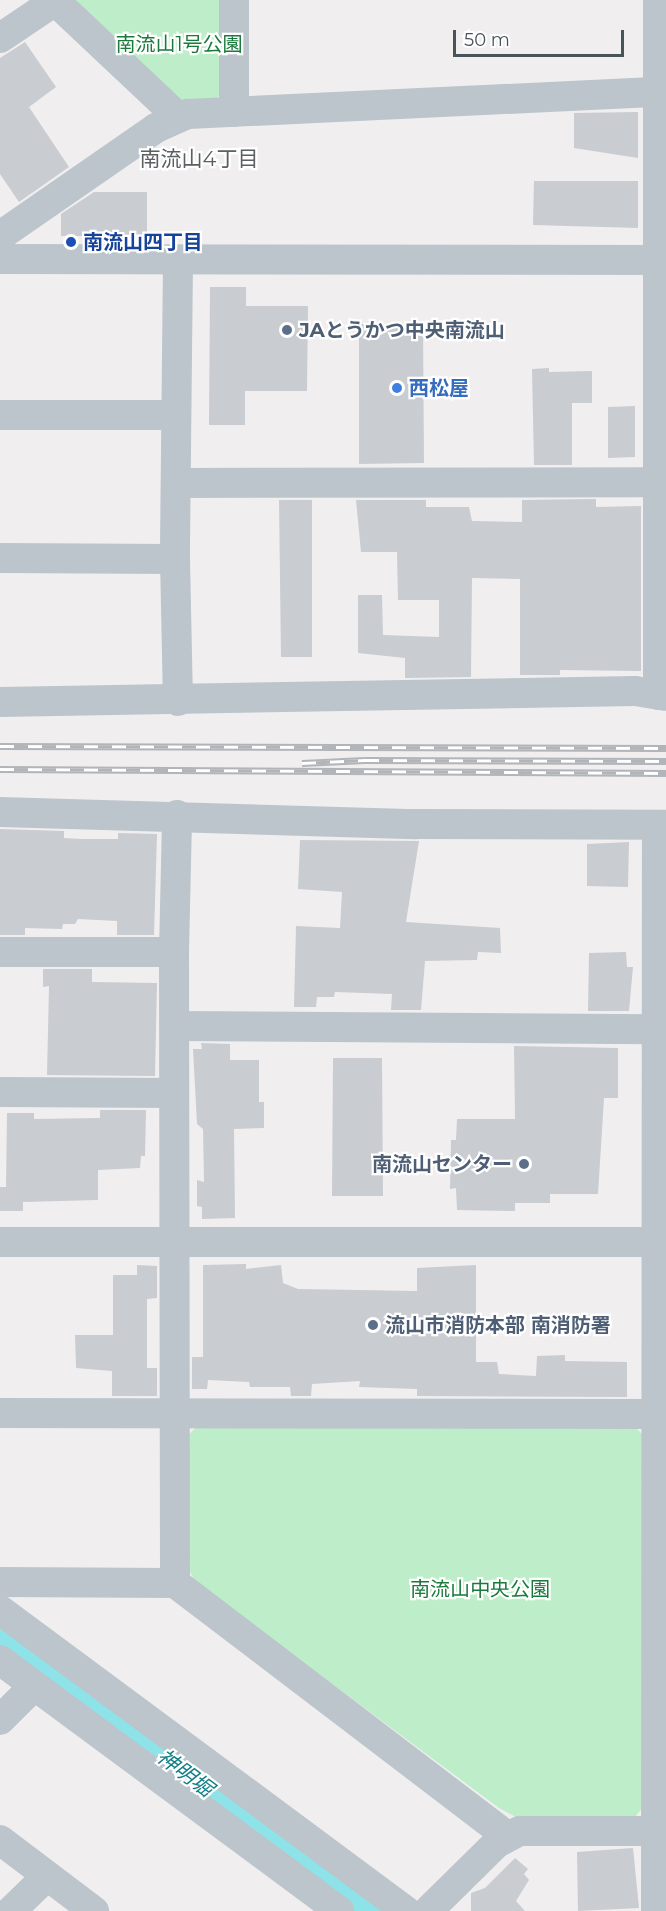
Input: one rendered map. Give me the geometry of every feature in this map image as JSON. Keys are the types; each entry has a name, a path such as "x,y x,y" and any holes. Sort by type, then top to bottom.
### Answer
{"street":[{"path":"234,0 234,112"},
{"path":"0,702 178,701 635,691 662,696 657,482 661,260 658,0"},
{"path":"0,38 55,1 178,117"},
{"path":"0,236 147,134 178,117 234,112 658,92"},
{"path":"0,259 661,260"},
{"path":"177,260 175,559 178,701"},
{"path":"0,414 175,415"},
{"path":"176,483 657,482"},
{"path":"0,558 175,559"},
{"path":"0,812 177,814 417,824 662,825 655,1029 660,1242 656,1414 662,1830 656,1911"},
{"path":"175,1583 174,1093 176,1026 174,952 177,814"},
{"path":"0,952 174,952"},
{"path":"176,1026 655,1029"},
{"path":"0,1092 174,1093"},
{"path":"0,1242 660,1242"},
{"path":"0,1413 656,1414"},
{"path":"0,1582 175,1583 507,1836"},
{"path":"0,1610 406,1911"},
{"path":"0,1660 339,1911"},
{"path":"0,1720 34,1686"},
{"path":"428,1911 507,1836 520,1831 662,1830"},
{"path":"0,1840 94,1911"},
{"path":"11,1911 46,1876"}],"green space":[{"name":"南流山1号公園","path":"69,0 225,0 224,89 214,103 181,106"},
{"name":"南流山中央公園","path":"632,1424 645,1437 646,1803 635,1817 516,1817 499,1808 195,1582 187,1565 187,1437 198,1425"}],"building":[{"path":"25,42 56,87 29,107 69,167 19,202 0,174 0,58"},
{"path":"638,112 638,158 574,148 574,113"},
{"path":"534,181 638,181 638,228 533,225"},
{"path":"94,192 147,192 147,236 61,236 61,214"},
{"path":"210,287 246,287 246,306 308,306 307,391 245,391 245,425 209,425"},
{"path":"359,324 423,324 424,463 359,464"},
{"path":"549,368 549,372 592,371 592,403 572,403 572,465 534,465 532,369"},
{"path":"635,406 635,457 608,458 608,407"},
{"path":"596,499 596,507 641,506 641,671 560,670 560,675 520,675 520,579 472,578 471,677 405,678 405,658 358,653 358,595 382,595 383,635 439,637 439,600 398,600 397,552 361,552 356,500 426,500 426,507 469,507 472,521 522,522 522,500"},
{"path":"279,500 312,500 312,657 281,657"},
{"path":"0,829 64,831 64,838 82,839 118,839 118,833 157,834 154,935 117,935 117,921 78,919 75,924 63,924 62,929 25,928 25,935 0,935"},
{"path":"300,840 419,841 406,922 500,928 501,953 478,952 477,960 425,961 421,1010 391,1010 392,994 335,992 334,997 317,997 316,1007 294,1007 296,926 340,928 342,892 298,889"},
{"path":"629,842 628,887 587,886 587,844"},
{"path":"626,952 627,967 633,967 629,1011 588,1011 589,953"},
{"path":"43,969 92,969 92,982 157,983 155,1076 47,1075 49,986 43,987"},
{"path":"201,1043 230,1044 230,1060 259,1060 259,1102 264,1102 264,1128 234,1129 235,1218 202,1219 202,1207 197,1206 197,1180 204,1182 203,1129 197,1124 193,1049 202,1049"},
{"name":"南流山センター","path":"514,1046 618,1048 618,1098 604,1098 598,1194 550,1194 550,1203 515,1203 515,1211 457,1210 456,1188 450,1189 451,1140 456,1140 457,1119 515,1119"},
{"path":"333,1058 382,1058 383,1196 332,1196"},
{"path":"100,1110 146,1110 145,1156 141,1156 140,1168 98,1170 98,1200 23,1202 23,1211 0,1211 0,1187 6,1187 7,1113 34,1113 34,1119 100,1118"},
{"path":"246,1264 246,1269 281,1265 283,1283 298,1289 417,1291 417,1268 476,1265 476,1362 497,1362 499,1374 536,1376 537,1356 565,1355 565,1361 627,1362 627,1397 417,1396 417,1389 359,1387 360,1381 312,1384 311,1396 291,1396 290,1387 250,1387 249,1382 208,1380 207,1389 192,1389 192,1357 203,1357 203,1265"},
{"path":"137,1265 157,1266 157,1298 147,1299 147,1368 157,1368 157,1396 112,1396 112,1371 76,1368 75,1335 113,1335 113,1275 137,1275"},
{"path":"633,1848 639,1908 578,1911 577,1852"},
{"path":"515,1858 528,1869 524,1874 529,1880 516,1901 525,1911 471,1911 471,1893 485,1888"}],"waterway":[{"name":"神明堀","path":"0,1635 369,1911"}],"railway":[{"path":"0,746 666,748"},
{"path":"302,763 365,760 666,761"},
{"path":"0,769 666,773"}],"place":[{"name":"南流山四丁目","path":"71,242"},
{"name":"JAとうかつ中央南流山","path":"287,330"},
{"name":"西松屋","path":"397,388"},
{"name":"南流山センター","path":"524,1164"},
{"name":"流山市消防本部 南消防署","path":"373,1325"}],"district":[{"name":"南流山4丁目","path":"199,159"}]}
